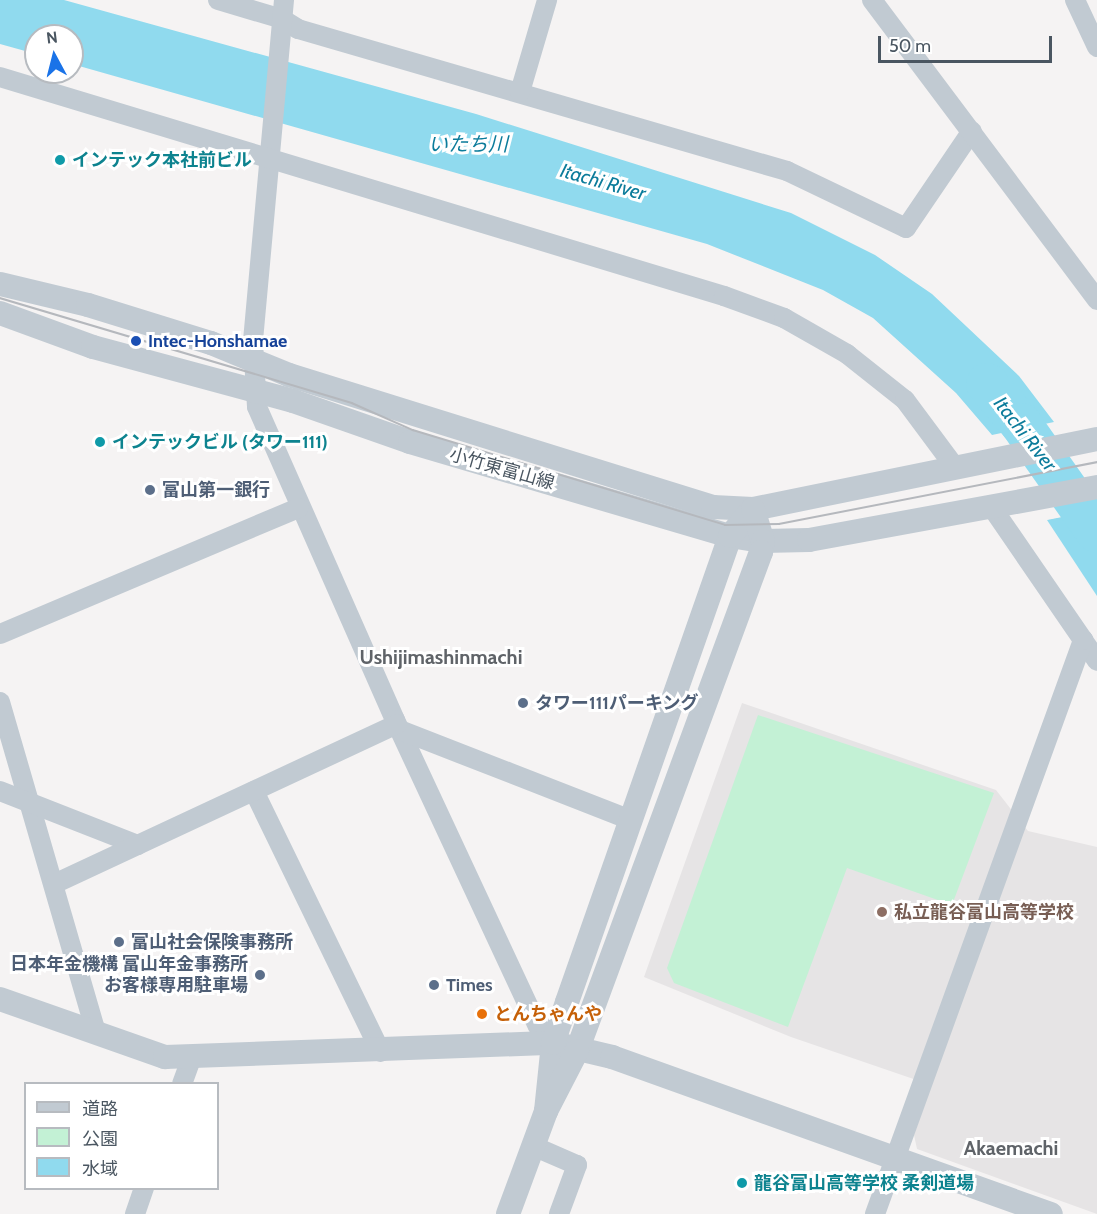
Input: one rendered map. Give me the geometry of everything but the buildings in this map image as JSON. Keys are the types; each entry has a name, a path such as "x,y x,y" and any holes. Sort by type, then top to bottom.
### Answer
{"street":[{"path":"218,0 283,10 298,29 787,171 906,228 972,131"},
{"path":"520,92 547,0"},
{"path":"872,0 1097,300"},
{"path":"1074,0 1097,47"},
{"path":"283,10 254,362 255,394 299,508 398,727 538,1026 553,1043"},
{"path":"0,77 272,150 724,296 784,318 847,354 905,400 954,466"},
{"name":"小竹東富山線","path":"0,284 189,336 254,362 713,507 753,509 954,466 1094,440"},
{"name":"小竹東富山線","path":"0,314 93,347 255,394 293,401 410,442 730,536 763,541 809,540 1097,487"},
{"path":"1002,504 1097,661"},
{"path":"0,634 299,508"},
{"path":"546,1111 553,1043 730,536 753,509"},
{"path":"508,1214 546,1111 577,1051 763,541 753,509"},
{"path":"875,1214 1083,640"},
{"path":"0,702 96,1033"},
{"path":"54,884 398,727 631,820"},
{"path":"0,791 138,845"},
{"path":"254,791 381,1052"},
{"path":"0,999 165,1057 191,1059 553,1043 577,1051 612,1057 1051,1214"},
{"path":"182,1082 191,1059"},
{"path":"533,1146 577,1165 559,1214"},
{"path":"135,1214 143,1190"}],"shaded area":[{"name":"私立龍谷富山高等学校","path":"742,703 996,790 1028,831 1097,847 1097,1214 917,1149 914,1135 931,1085 791,1037 644,977"}],"green space":[{"path":"758,715 994,793 952,905 847,868 788,1027 674,983 667,968"}],"water":[{"name":"いたち川","path":"0,0 64,0 476,114 791,213 875,255 932,294 1019,376 1054,422 992,435 956,393 873,318 823,290 707,244 84,67 84,24 24,24 24,51 0,44"},
{"path":"1097,510 1097,596 1047,520"}],"pier":[{"path":"1097,507 1097,510 1044,520 1046,517"}],"waterway":[{"name":"Itachi River","path":"987,384 1021,424 1097,532"}],"tram line":[{"path":"0,298 352,403 413,430 725,525 779,524 1097,462"}],"place":[{"name":"インテック本社前ビル","path":"60,160"},
{"name":"Intec-Honshamae","path":"136,341"},
{"name":"インテックビル (タワー111)","path":"100,442"},
{"name":"富山第一銀行","path":"150,490"},
{"name":"タワー111パーキング","path":"523,703"},
{"name":"私立龍谷富山高等学校","path":"882,912"},
{"name":"富山社会保険事務所","path":"119,942"},
{"name":"日本年金機構 富山年金事務所 お客様専用駐車場","path":"260,975"},
{"name":"Times","path":"434,985"},
{"name":"とんちゃんや","path":"482,1014"},
{"name":"龍谷富山高等学校 柔剣道場","path":"742,1183"}],"district":[{"name":"Ushijimashinmachi","path":"441,657"},
{"name":"Akaemachi","path":"1011,1148"}]}
